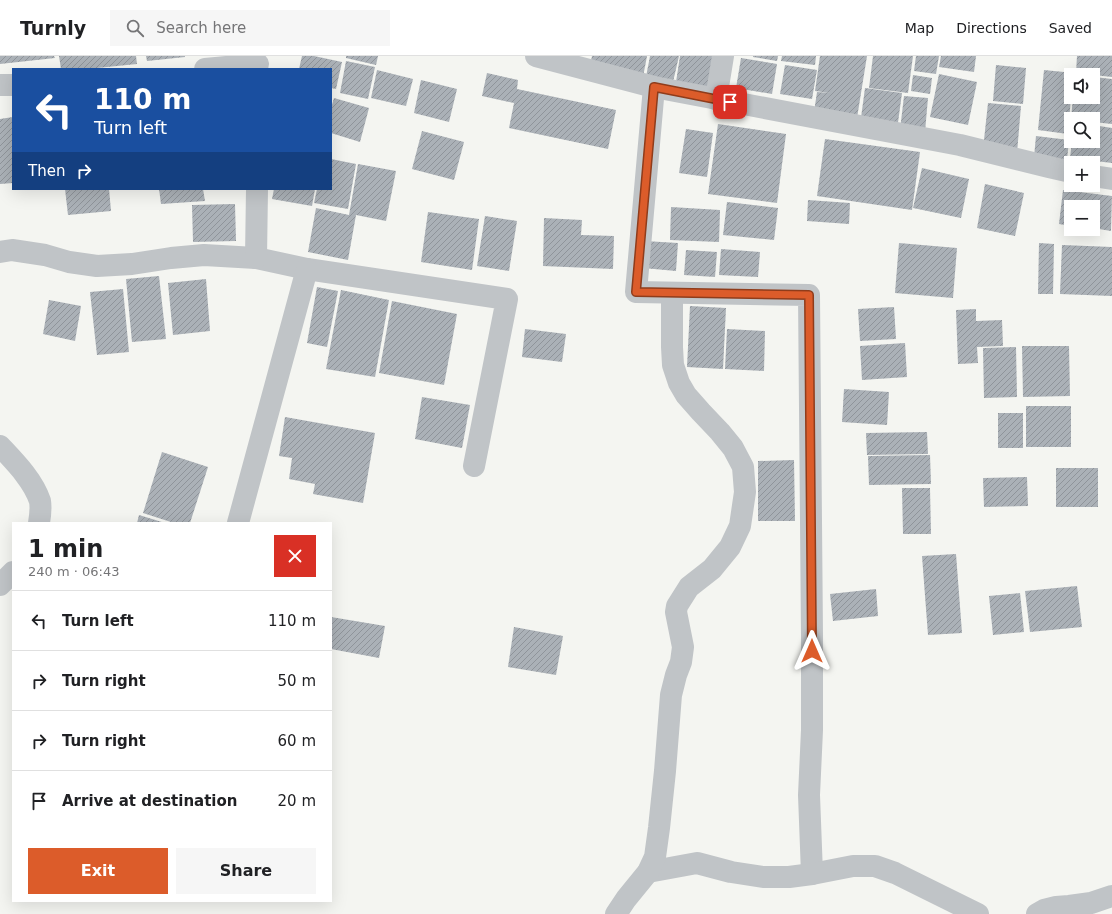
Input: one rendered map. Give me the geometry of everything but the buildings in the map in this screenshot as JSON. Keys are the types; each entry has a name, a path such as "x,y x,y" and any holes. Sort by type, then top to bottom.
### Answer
{"street":[{"path":"536,56 654,87 960,145 1064,171"},
{"path":"716,99 723,56"},
{"path":"214,68 258,63"},
{"path":"0,85 12,85"},
{"path":"654,87 636,292 809,295 812,635 812,730 809,795 812,874"},
{"path":"1100,177 1112,179"},
{"path":"256,258 257,190"},
{"path":"0,252 12,250 69,262 97,266 132,264 170,258 204,255 256,258 307,269 507,299 474,466"},
{"path":"238,522 307,269"},
{"path":"616,914 648,872 655,857 671,695 681,662 683,648 676,612 677,606 689,587 712,569 730,547 740,526 745,492 743,467 733,448 686,395 679,384 673,365 672,293"},
{"path":"0,446 22,470 34,487 40,502 39,522"},
{"path":"0,585 12,573"},
{"path":"648,872 697,863 731,872 763,877 789,877 853,866 875,866 895,873 978,914"},
{"path":"1037,914 1044,910 1091,903 1112,896"}],"route":[{"path":"730,102 654,87 636,292 809,295 812,651"}]}
